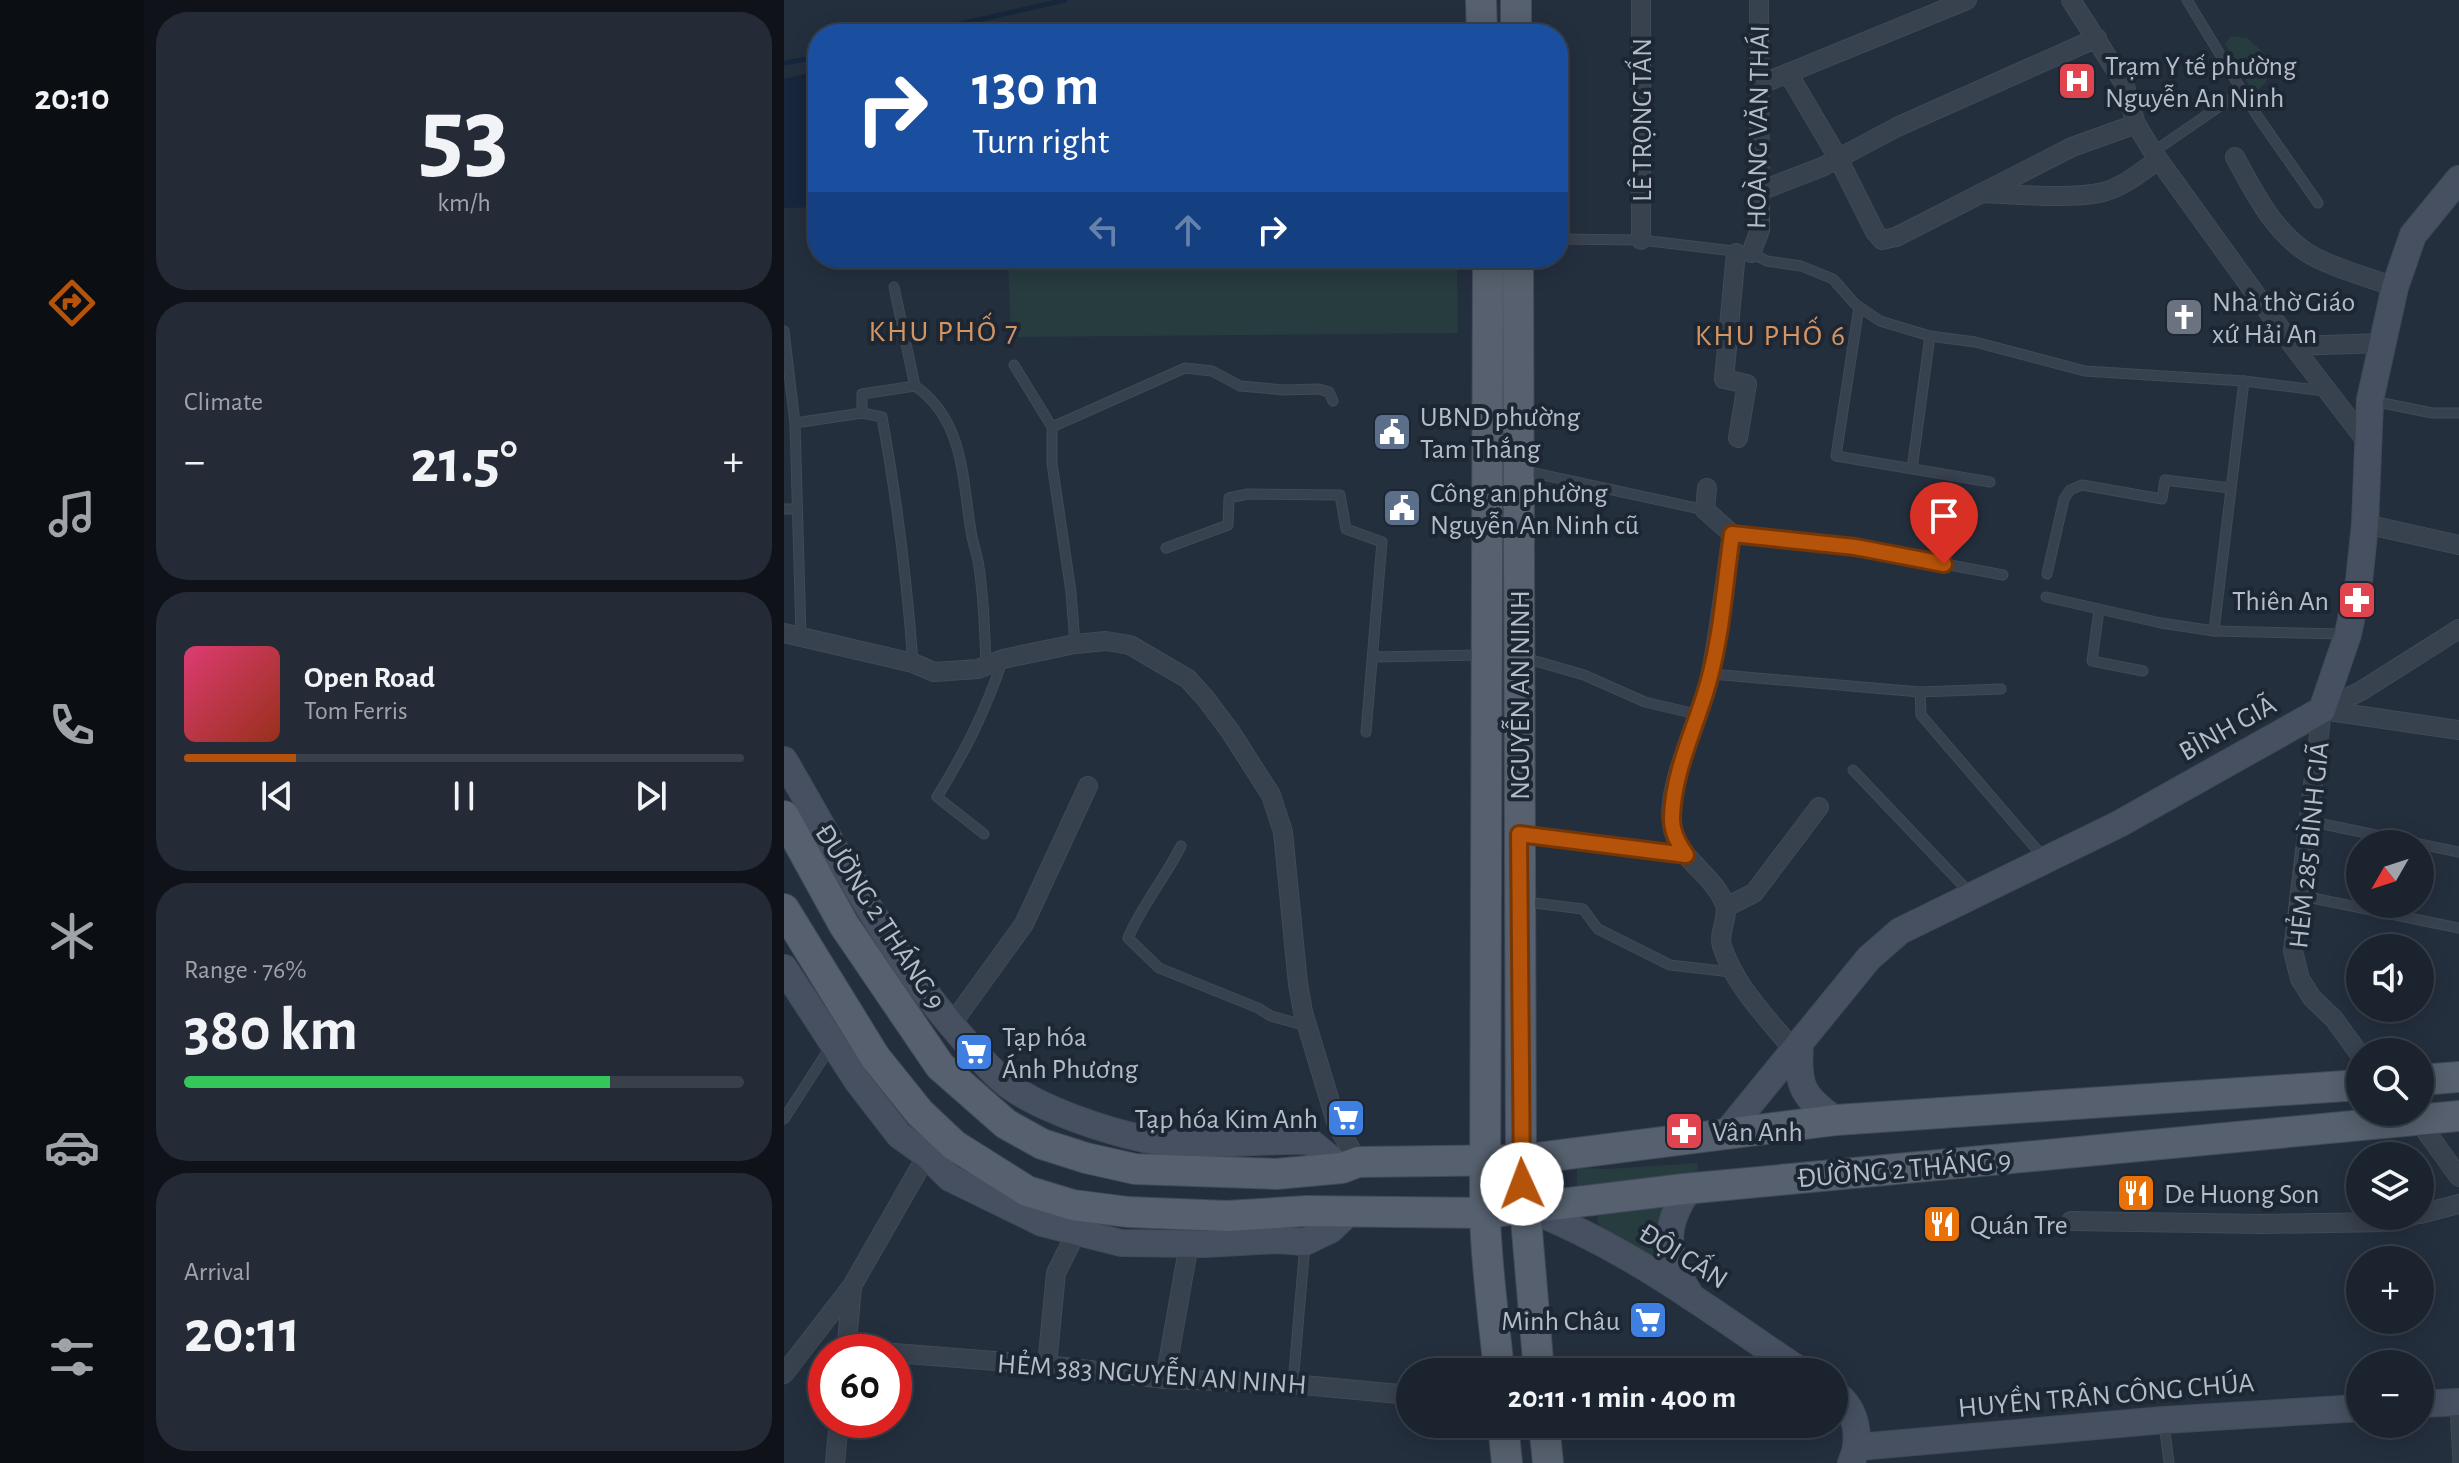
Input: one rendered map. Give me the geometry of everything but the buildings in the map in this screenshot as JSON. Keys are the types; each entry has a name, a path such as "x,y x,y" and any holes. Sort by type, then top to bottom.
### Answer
{"main road":[{"path":"1481,0 1482,24"},
{"path":"1516,0 1516,24"},
{"name":"NGUYỄN AN NINH","path":"1488,268 1503,655 1519,834 1523,1207 1538,1358"},
{"name":"NGUYỄN AN NINH","path":"1498,1358 1491,1277 1485,1246 1485,1162 1503,655 1520,470 1518,268"},
{"name":"ĐƯỜNG 2 THÁNG 9","path":"784,816 844,925 940,1066 1006,1124 1042,1144 1135,1169 1276,1174 1350,1165 1521,1160 1836,1120 2346,1086"},
{"name":"ĐƯỜNG 2 THÁNG 9","path":"784,909 875,1057 920,1113 954,1145 1027,1191 1073,1205 1128,1212 1227,1216 1307,1211 1485,1213 1690,1188 2346,1122"},
{"path":"2434,1079 2459,1077"},
{"name":"ĐƯỜNG 2 THÁNG 9","path":"2434,1115 2459,1116"},
{"path":"1349,1212 1350,1165"},
{"path":"1504,1438 1507,1463"},
{"path":"1545,1438 1548,1463"}],"street":[{"name":"LÊ TRỌNG TẤN","path":"1641,0 1641,240"},
{"name":"HOÀNG VĂN THÁI","path":"1738,438 1747,384 1724,379 1744,253 1760,230 1759,0"},
{"path":"1759,85 1967,0"},
{"path":"2071,0 2124,83 2136,124 2155,156 2370,446"},
{"path":"1760,191 2097,38"},
{"path":"1788,73 1882,240 1896,237 2072,147 2136,124"},
{"path":"1979,193 2103,192 2124,183 2155,156"},
{"path":"2235,157 2279,229 2308,254 2395,287"},
{"name":"BÌNH GIÃ","path":"1727,1132 1869,958 1900,931 2119,824 2322,710 2348,634 2359,581 2370,446 2370,400 2395,287 2413,235 2459,179"},
{"path":"2293,346 2382,343"},
{"path":"1707,488 1705,510 1732,534 1711,674 1700,715 1678,770 1671,818 1675,836 1686,855 1712,882 1726,907 1721,941 1731,972 1797,1047 1802,1087 1814,1105 1836,1120"},
{"path":"2365,524 2459,545"},
{"path":"2322,710 2361,691 2459,629"},
{"path":"792,634 913,663 934,672 978,669 1075,644 1106,641 1130,645 1159,659 1188,679 1230,731 1271,795 1283,832 1298,984 1307,1026 1350,1165"},
{"path":"2322,710 2459,730"},
{"name":"HẺM 285 BÌNH GIÃ","path":"2322,710 2293,951 2300,979 2312,998 2334,1019 2348,1038"},
{"name":"ĐƯỜNG 2 THÁNG 9","path":"784,760 865,903 936,1007 990,1069 1012,1087 1040,1105 1144,1139 1167,1142 1309,1141 1350,1165"},
{"path":"951,1025 1024,924 1088,786"},
{"path":"1726,907 1754,893 1819,807"},
{"path":"784,968 899,1135 927,1155 950,1178 1042,1223 1121,1243 1305,1242 1330,1230 1349,1212"},
{"path":"2421,1126 2459,1177"},
{"path":"784,1374 852,1286 927,1155"},
{"path":"1689,1293 1675,1271 1670,1231 1678,1205 1690,1188"},
{"path":"2434,1210 2459,1204"},
{"name":"ĐỘI CẤN","path":"1523,1207 1602,1242 1689,1293 1782,1358"},
{"path":"2071,1221 2346,1223"},
{"path":"1047,1365 1056,1273 1076,1233"},
{"path":"1165,1379 1189,1244"},
{"path":"848,1334 852,1286"},
{"name":"HẺM 383 NGUYỄN AN NINH","path":"912,1354 1047,1365 1165,1379 1293,1384 1396,1394"},
{"path":"2434,1403 2457,1402"},
{"path":"1848,1408 1855,1421 1854,1455"},
{"name":"HUYỀN TRÂN CÔNG CHÚA","path":"1854,1455 2164,1420 2346,1409"},
{"path":"835,1463 837,1438"}],"lane":[{"path":"2187,0 2242,91 2318,203"},
{"path":"2155,156 2242,91"},
{"path":"1568,239 1641,240 1744,253 1767,261 1801,266 1833,279 1859,307 1880,321 1930,336 1975,342 2085,371 2244,381 2328,392"},
{"path":"894,287 915,386 939,410 954,436 963,469 972,539 995,663 989,702 972,741 937,797 984,834"},
{"path":"1859,307 1836,456 1990,482"},
{"path":"784,331 788,397 795,423 792,634"},
{"path":"1912,469 1930,336"},
{"path":"1014,365 1052,427 1052,463 1075,644"},
{"path":"1052,427 1185,368 1212,371 1240,386 1256,389 1319,389 1329,392 1333,401"},
{"path":"2214,631 2244,381"},
{"path":"862,413 862,394 915,386"},
{"path":"2370,400 2432,413 2459,413"},
{"path":"795,423 862,413 882,417 908,585 913,663"},
{"path":"1520,470 1705,510"},
{"path":"2047,574 2064,499 2070,490 2082,485 2162,499 2165,480 2230,488"},
{"path":"1166,548 1228,525 1229,498 1248,494 1340,495 1346,529 1382,542 1366,732"},
{"path":"784,509 796,509"},
{"path":"1732,534 1855,547 2003,575"},
{"path":"2046,597 2214,631 2348,634"},
{"path":"2099,610 2092,661 2143,671"},
{"path":"1373,657 1503,655 1584,675 1645,702 1700,715"},
{"path":"1711,674 1920,692 2001,689"},
{"path":"1920,692 1921,715 2047,860"},
{"path":"1853,770 1972,896"},
{"path":"2308,821 2459,852"},
{"path":"1519,834 1686,855"},
{"path":"1181,846 1165,876 1137,915 1128,938 1159,968 1271,1016 1307,1026"},
{"path":"2298,895 2459,928"},
{"path":"1519,901 1583,909 1598,929 1670,965 1731,972"},
{"path":"784,1119 833,1043"},
{"path":"1293,1384 1305,1242"},
{"path":"2457,1402 2458,1463"},
{"path":"2164,1420 2169,1463"}],"green space":[{"path":"2231,36 2247,38 2272,60 2266,82 2254,94 2225,43"},
{"path":"1008,268 1457,268 1458,333 1011,337"},
{"path":"1698,1163 1697,1173 1642,1179 1577,1193 1577,1168"},
{"path":"1669,1205 1668,1273 1599,1227 1597,1216"}],"water":[{"path":"808,73 808,207 784,208 784,79"}],"waterway":[{"path":"960,24 1065,0"},
{"path":"784,63 808,59"}],"place":[{"name":"Trạm Y tế phường Nguyễn An Ninh","path":"2077,81"},
{"name":"Nhà thờ Giáo xứ Hải An","path":"2184,317"},
{"name":"UBND phường Tam Thắng","path":"1392,432"},
{"name":"Công an phường Nguyễn An Ninh cũ","path":"1402,508"},
{"name":"Thiên An","path":"2357,600"},
{"name":"Tạp hóa Ánh Phương","path":"974,1052"},
{"name":"Tạp hóa Kim Anh","path":"1346,1118"},
{"name":"Vân Anh","path":"1684,1131"},
{"name":"De Huong Son","path":"2136,1193"},
{"name":"Quán Tre","path":"1942,1224"},
{"name":"Minh Châu","path":"1648,1320"}],"district":[{"name":"KHU PHỐ 7","path":"944,331"},
{"name":"KHU PHỐ 6","path":"1771,335"}],"route":[{"path":"1522,1184 1519,834 1686,855 1675,836 1671,818 1678,770 1700,715 1711,674 1732,534 1855,547 1944,564"}]}
